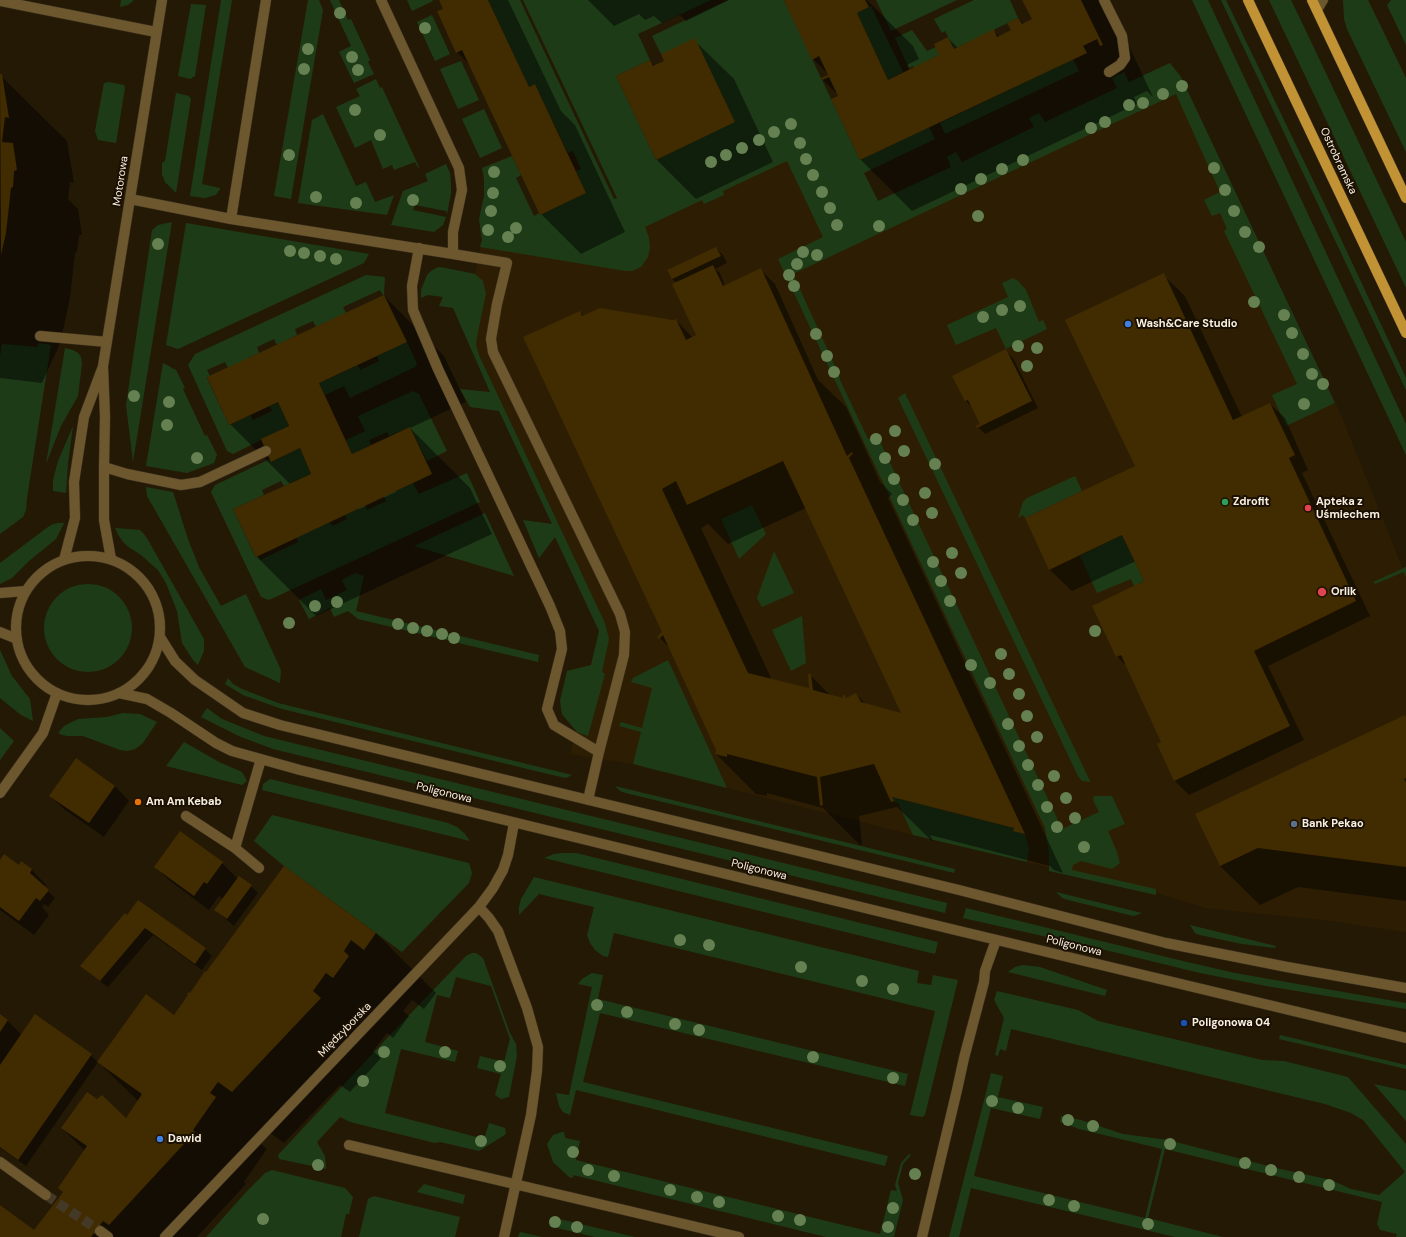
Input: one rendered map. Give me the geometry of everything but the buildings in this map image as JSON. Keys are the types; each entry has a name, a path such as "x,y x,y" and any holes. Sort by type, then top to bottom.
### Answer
{"main road":[{"name":"Ostrobramska","path":"1248,0 1406,333"},
{"path":"1312,0 1406,198"}],"street":[{"name":"Motorowa","path":"64,560 75,518 74,482 84,417 103,366 162,0"},
{"path":"231,219 266,0"},
{"path":"381,0 459,168 462,190 453,232 453,254"},
{"path":"1104,0 1122,36 1125,58 1120,65 1109,72"},
{"path":"1317,10 1323,0"},
{"path":"0,1 156,32"},
{"path":"130,199 231,219 507,263 497,304 491,339 493,352 623,622 625,632 624,655 588,800"},
{"path":"419,248 412,286 413,310 438,369 550,606 560,631 562,649 547,709 554,725 599,752"},
{"path":"40,336 107,342"},
{"name":"Motorowa","path":"103,366 105,417 104,520 111,559"},
{"path":"104,467 127,474 181,485 200,482 266,450"},
{"path":"79,556 111,559 127,567 138,576 150,592 159,614 160,637 155,655 148,669 138,681 119,693 105,698 89,700 72,698 57,693 34,676 22,656 17,639 16,624 20,606 26,591 43,571 64,560 79,556"},
{"path":"0,593 26,591"},
{"path":"0,632 17,639"},
{"path":"160,637 175,661 194,680 243,713 280,726 966,892 1166,943 1287,967 1406,988"},
{"path":"0,793 43,733 57,693"},
{"name":"Poligonowa","path":"119,693 147,699 216,743 232,751 300,770 996,940 1406,1038"},
{"path":"235,848 261,759"},
{"path":"186,816 235,848 259,868"},
{"name":"Międzyborska","path":"165,1237 479,907 493,888 503,870 508,855 514,823"},
{"path":"479,907 498,931 527,1008 538,1047 537,1071 531,1115 504,1237"},
{"path":"922,1237 964,1058 984,982 985,971 996,940"},
{"path":"349,1145 739,1237"},
{"path":"0,1162 46,1195"}],"shaded area":[{"path":"1181,77 1340,413 1406,577 1406,932 1324,920 1206,908 1157,893 913,835 633,764 570,754 605,623 438,267 475,274 482,240 614,200 796,114 849,229"}],"green space":[{"path":"121,0 134,0 128,5 120,7"},
{"path":"221,0 232,0 202,184 220,189 216,195 205,198 190,196"},
{"path":"308,0 319,0 323,10 291,199 274,196"},
{"path":"330,0 339,0 348,20 351,19 370,60 368,62 374,74 354,83 339,52 351,46"},
{"path":"407,0 432,0 433,1 412,11"},
{"path":"488,0 520,0 614,199 617,198 523,0 711,0 638,34 650,60 616,76 656,160 734,122 661,54 652,36 728,0 784,0 860,160 929,127 935,139 864,173 878,201 951,167 947,157 956,152 962,162 1034,127 1029,118 1039,113 1045,122 1117,88 1112,78 1124,72 1129,82 1170,63 1181,77 1335,403 1286,426 1272,395 1297,384 1224,231 1227,229 1220,213 1212,216 1204,200 1220,192 1176,94 793,274 868,439 877,435 1062,829 1099,812 1093,800 1094,796 1112,796 1125,824 1108,831 1120,863 1112,869 1081,861 1073,865 1072,870 1156,889 1156,895 1049,871 1049,854 1045,828 778,259 823,237 787,161 723,191 724,195 704,204 702,200 645,227 649,238 650,248 648,257 641,267 632,271 480,247 482,240 479,219 484,196 484,179 482,168 512,156 521,175 516,178 534,216 539,213 540,215 586,193 576,171 581,169 573,151 568,153 535,84 529,87"},
{"path":"876,0 957,0 891,31"},
{"path":"974,0 1010,0 1018,18 954,49 945,31 942,33 934,19"},
{"path":"1192,0 1208,0 1406,424 1406,455"},
{"path":"1221,0 1226,0 1326,207 1406,378 1406,390"},
{"path":"1269,0 1291,0 1305,29 1406,242 1406,288"},
{"path":"1343,0 1368,0 1406,78 1406,152 1347,29 1344,19"},
{"path":"1391,0 1406,0 1406,45 1387,5"},
{"path":"191,4 206,5 195,76 190,79 178,76"},
{"path":"871,6 903,72 888,80 857,13"},
{"path":"432,15 450,54 435,61 417,22"},
{"path":"912,30 927,51 936,47 939,55 914,68 913,66 909,68 895,38"},
{"path":"1073,59 1079,71 945,134 940,123"},
{"path":"461,61 479,100 458,109 440,69"},
{"path":"376,79 380,88 382,87 419,167 418,168 415,162 394,170 392,165 383,169 371,140 355,148 336,107 360,96 356,89"},
{"path":"109,82 124,85 125,88 116,143 98,140 95,131 104,83"},
{"path":"176,93 189,96 191,99 176,193 165,182 162,174 162,163 165,161"},
{"path":"484,109 502,148 480,158 462,119"},
{"path":"323,114 356,186 366,182 375,202 394,195 387,215 298,203 312,120"},
{"path":"446,164 450,173 451,183 451,193 447,214 446,211 415,205 413,210 446,217 443,225 434,232 391,225 403,191 428,181 425,174"},
{"path":"172,222 133,462 126,405 152,230 158,225"},
{"path":"186,223 369,254 364,263 178,349 166,345"},
{"path":"438,267 475,274 483,281 486,293 476,345 479,355 605,623 609,639 602,672 605,674 588,736 577,732 562,714 560,701 567,671 591,665 599,631 555,537 539,558 523,520 552,524 499,411 470,407 460,389 490,392 453,308 439,306 443,297 428,295 421,298 421,290 427,275"},
{"path":"366,275 385,277 384,295 380,290 343,307 346,313 316,327 313,321 295,329 297,335 277,345 274,339 257,347 259,353 228,368 225,362 207,370 210,376 207,378 229,425 250,415 253,420 272,411 270,406 278,402 289,426 233,454 227,451 188,365 195,354"},
{"path":"1013,278 1026,290 1039,322 1043,320 1047,329 1006,349 996,328 956,345 947,325 1008,297 1002,283"},
{"path":"407,342 417,364 415,367 350,398 344,386 325,395 319,383 358,365 360,370 379,361 377,356"},
{"path":"39,343 51,345 26,510 23,517 0,534 0,356 2,344 37,347"},
{"path":"65,348 73,350 81,357 82,364 78,396 61,426 46,464"},
{"path":"163,363 176,370 185,388 183,389 205,436 207,435 217,455 214,463 187,473 146,466"},
{"path":"413,391 419,394 447,451 427,461 410,427 389,436 387,432 369,440 371,445 352,454 346,440 365,431 358,416"},
{"path":"905,393 1091,782 1082,781 1078,776 898,398"},
{"path":"73,426 66,493 53,491 53,480 58,461"},
{"path":"300,448 311,474 284,486 281,481 262,490 264,495 233,509 255,556 258,556 260,560 298,542 296,537 330,522 332,526 347,519 345,515 365,505 367,510 386,501 384,496 413,483 419,494 467,473 480,502 269,600 261,597 211,492 215,485 270,459 272,462"},
{"path":"1075,476 1082,491 1025,518 1023,515 1018,518 1023,502 1027,498"},
{"path":"146,487 173,492 188,539 199,567 221,606 246,594 281,670 280,683 245,667 147,496"},
{"path":"752,505 766,534 739,559 721,519"},
{"path":"485,513 514,576 414,546"},
{"path":"59,523 64,523 56,539 29,561 12,578 0,584 0,563 48,527"},
{"path":"115,528 140,530 148,540 204,639 204,651 198,665 182,643 177,611 166,583 158,570 124,543"},
{"path":"1122,535 1144,581 1134,586 1131,579 1097,593 1080,556"},
{"path":"774,551 794,593 762,607 757,598"},
{"path":"1406,567 1406,577 1404,572 1375,584 1373,582"},
{"path":"355,573 364,576 356,611 539,655 538,662 358,619 348,611 334,617 330,608 309,619 299,600 321,589 326,600 347,590 342,580"},
{"path":"88,584 105,587 113,591 125,603 129,611 132,628 129,645 125,653 113,665 105,669 88,672 71,669 63,665 51,653 47,645 44,628 47,611 51,603 63,591 71,587"},
{"path":"802,616 806,663 791,671 772,630"},
{"path":"0,650 12,676 30,699 33,721 21,715 0,698"},
{"path":"668,660 727,788 633,764 641,732 619,726 621,722 642,728 652,688 631,682 633,678"},
{"path":"228,678 233,684 242,689 278,703 572,775 566,778 548,774 282,709 243,695 225,684"},
{"path":"207,708 222,719 264,736 947,903 945,913 273,749 241,737 201,717"},
{"path":"123,713 140,714 157,722 143,743 135,749 128,751 120,750 83,736 67,736 58,733 64,726 78,719 107,717"},
{"path":"0,728 14,741 0,760"},
{"path":"184,742 219,762 242,772 247,781 242,785 166,766"},
{"path":"270,779 448,823 457,827 470,841 262,790 263,784"},
{"path":"615,786 955,869 954,873 626,793 620,791"},
{"path":"892,797 1014,828 1025,834 1029,849 1027,862 913,835 898,803 893,801"},
{"path":"272,815 469,863 472,873 469,883 402,952 284,866 254,841"},
{"path":"562,853 576,853 938,942 935,954 544,858"},
{"path":"534,877 919,971 917,983 931,985 933,975 958,980 925,1115 922,1117 910,1115 935,1011 614,933 608,957 603,956 595,950 587,935 594,907 539,894 519,915 521,899"},
{"path":"1056,892 1142,913 1134,916 1129,915 1068,900 1062,898"},
{"path":"966,908 1235,973 1406,1003 1406,1009 1266,986 1200,973 963,918"},
{"path":"1190,925 1276,946 1275,948 1242,944 1200,935 1195,933"},
{"path":"476,953 483,958 510,1033 516,1044 517,1056 509,1097 501,1099 495,1095 501,1074 477,1068 480,1056 504,1062 510,1039 491,986 456,977 450,998 437,995 425,1042 458,1051 455,1062 401,1049 385,1113 484,1139 489,1123 505,1128 506,1134 479,1151 440,1142 435,1143 350,1122 340,1117 317,1142 325,1156 326,1169 279,1159 278,1155 391,1034 466,956"},
{"path":"1023,965 1040,967 1107,990 1105,996 1008,972 1015,967"},
{"path":"592,973 603,975 598,999 908,1074 905,1086 600,1013 583,1082 888,1156 885,1166 576,1090 570,1115 563,1112 559,1106 556,1093 569,1095 592,987 578,984 582,979"},
{"path":"997,991 1078,1010 1098,1021 1262,1060 1284,1061 1348,1077 1406,1144 1406,1237 1396,1237 1397,1234 1380,1230 1377,1224 1382,1202 1165,1149 1148,1218 1223,1237 1175,1237 971,1188 959,1237 949,1237 991,1073 1003,1076 998,1097 1043,1107 1040,1119 991,1108 974,1176 1145,1218 1162,1149 1079,1129 1060,1122 1061,1116 1081,1120 1123,1134 1168,1140 1276,1168 1331,1180 1351,1189 1379,1195 1405,1172 1363,1120 1351,1113 1325,1104 1011,1029 1006,1051 1000,1049 998,1056 995,1055 1004,1018 994,1000"},
{"path":"1280,1035 1406,1065 1406,1069 1279,1039"},
{"path":"1374,1084 1406,1091 1406,1121"},
{"path":"564,1132 565,1138 580,1141 576,1160 880,1234 891,1190 897,1191 895,1185 901,1163 909,1154 911,1155 903,1164 898,1183 903,1200 894,1237 826,1237 573,1175 573,1178 569,1177 553,1162 547,1144 553,1135"},
{"path":"272,1170 345,1188 353,1197 349,1214 346,1214 341,1237 206,1237 248,1190 265,1173"},
{"path":"424,1184 465,1195 463,1204 417,1192"},
{"path":"374,1196 460,1217 455,1237 359,1237 368,1199"},
{"path":"551,1217 635,1237 595,1237 549,1226"},
{"path":"520,1232 542,1237 518,1237"}],"tunnel":[{"path":"46,1195 100,1231"}],"place":[{"name":"Wash&Care Studio","path":"1128,324"},
{"name":"Zdrofit","path":"1225,502"},
{"name":"Apteka z Uśmiechem","path":"1308,508"},
{"name":"Orlik","path":"1322,592"},
{"name":"Am Am Kebab","path":"138,802"},
{"name":"Bank Pekao","path":"1294,824"},
{"name":"Poligonowa 04","path":"1184,1023"},
{"name":"Dawid","path":"160,1139"}]}
